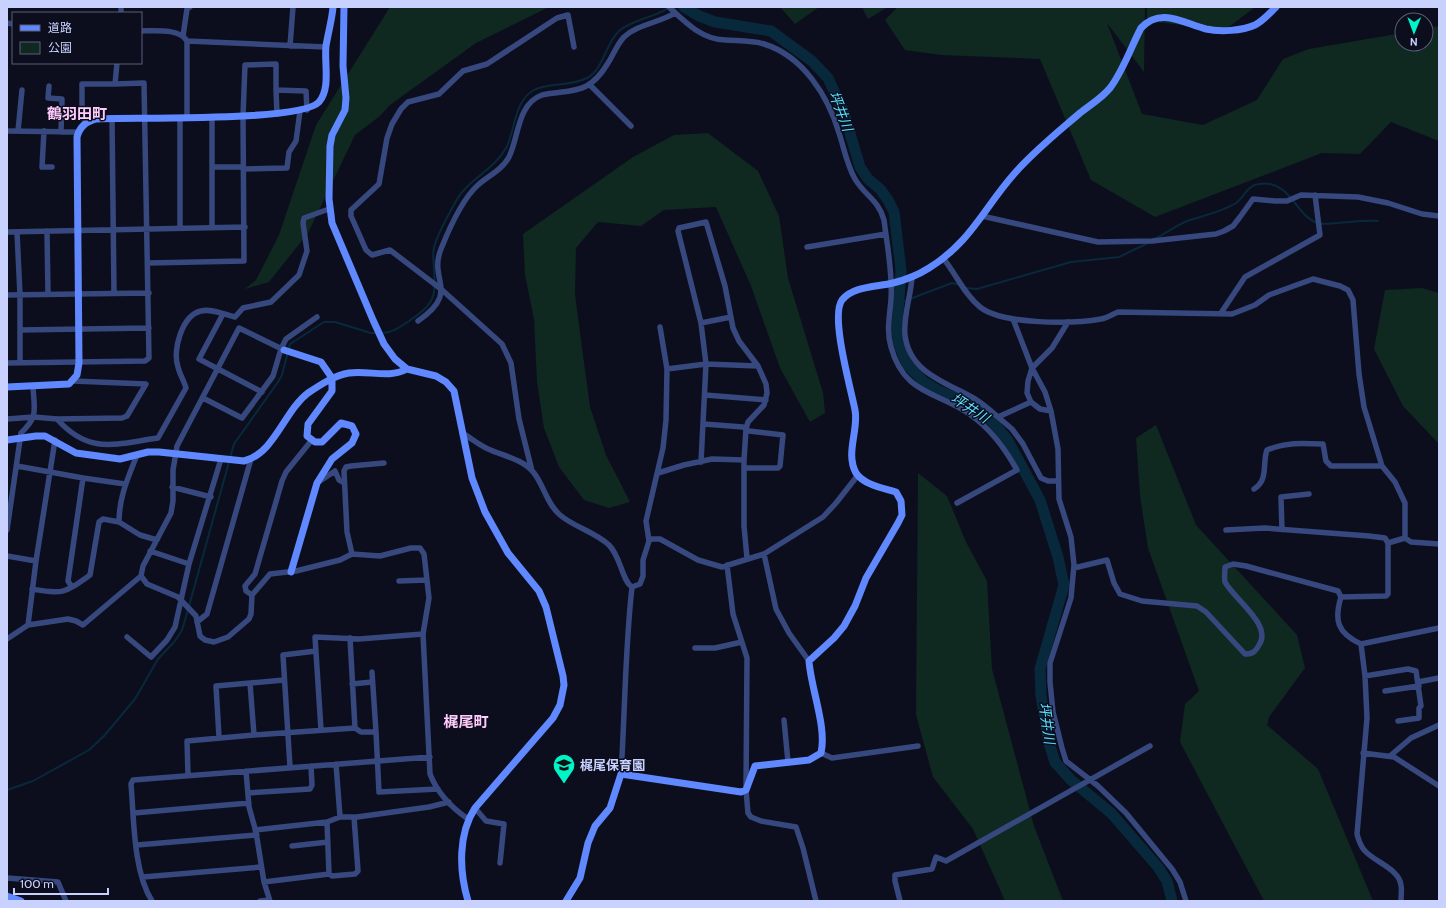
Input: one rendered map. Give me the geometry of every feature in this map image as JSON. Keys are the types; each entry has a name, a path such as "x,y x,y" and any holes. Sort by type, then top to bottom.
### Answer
{"street":[{"path":"183,36 187,9 190,7"},
{"path":"290,46 293,7"},
{"path":"73,381 77,375 79,363 79,132 86,123 96,119 242,116 277,114 314,107 323,95 325,87 326,47 333,7"},
{"path":"344,7 343,66 346,98 344,110 332,135 328,169 329,209 339,240 384,344 395,359 407,369 436,376 446,382 454,391 472,478 485,512 508,553 540,591 546,607 563,676 564,685 560,705 553,718 475,808 468,819 464,833 463,859 464,882 468,901"},
{"path":"809,661 834,638 844,626 855,606 866,578 902,515 901,501 896,492 868,482 858,475 852,454 856,417 844,362 839,308 842,301 849,293 892,283 910,277 943,258 956,248 967,236 1013,174 1030,157 1109,88 1140,28 1147,22 1164,17 1177,19 1207,29 1232,30 1247,28 1256,24 1276,7"},
{"path":"418,321 432,312 437,305 440,287 439,264 441,249 466,199 477,186 499,169 508,158 514,146 525,110 538,96 572,91 590,85 604,70 623,38 637,28 666,18 672,10 688,26 709,37 723,40 752,41 764,44 790,58 806,72 827,101 839,132 849,167 855,180 875,200 881,211 886,234 892,283 888,335 896,360 903,372 912,382 927,394 967,412 984,425 1005,449 1017,470 957,503"},
{"path":"532,471 519,420 511,363 507,353 492,333 440,287 390,250 372,255 366,250 351,216 353,206 379,184 387,138 401,109 408,102 439,94 463,71 494,60 556,18 568,15 574,47"},
{"path":"142,31 176,33 183,36 187,41 180,228"},
{"path":"187,41 326,47"},
{"path":"115,84 117,64"},
{"path":"148,263 244,261 245,227 242,116 246,65 276,64 277,114"},
{"path":"7,364 145,361 149,358 144,83 82,84 82,116 86,123"},
{"path":"590,85 631,126"},
{"path":"49,86 48,98 62,99 61,132"},
{"path":"18,131 22,90"},
{"path":"212,167 287,168 289,152 296,141 304,110 306,91 276,90"},
{"path":"212,117 212,227"},
{"path":"112,118 114,293"},
{"path":"7,131 79,132"},
{"path":"44,131 42,167 52,167"},
{"path":"982,216 1098,242 1152,241 1216,234 1233,226 1253,199 1287,201 1302,195 1358,197 1388,203 1422,214 1439,216"},
{"path":"1220,313 1245,277 1320,235 1315,195"},
{"path":"57,419 76,437 96,444 114,445 158,438 186,388 176,358 177,347 185,325 192,316 201,311 210,311 235,317 243,308 272,302 299,276 307,251 303,223 304,218 329,209"},
{"path":"701,462 706,364 701,323 678,231 679,228 706,222 725,286 731,317 739,341 758,366 766,384 766,400 760,412 748,422 746,429 744,460 744,526 747,558"},
{"path":"7,232 245,227"},
{"path":"47,231 48,294"},
{"path":"17,232 20,294 20,363"},
{"path":"807,247 886,234"},
{"path":"943,258 968,295 981,308 1001,317 1013,319 1068,322 1103,319 1118,312 1232,314 1255,304 1269,295 1313,279 1340,286 1348,290 1353,300 1359,374 1364,407 1382,466 1395,482 1405,503 1406,538 1411,542 1439,544"},
{"path":"910,277 905,335 914,358 928,375 970,395 998,417 1016,434 1041,478 1048,482 1057,481"},
{"path":"7,295 148,293"},
{"path":"223,314 199,359 262,392"},
{"path":"203,398 242,418 273,376 285,350 289,336 317,317"},
{"path":"701,323 731,317"},
{"path":"1013,319 1032,368 1045,392 1051,411 1058,449 1058,499 1071,537 1074,568 1071,598 1050,662 1053,712 1066,761 1087,782 1126,813 1172,869 1180,882 1186,901"},
{"path":"1051,411 1040,409 1031,402 1027,393 1032,368 1052,348 1068,322"},
{"path":"632,587 638,585 642,581 643,560 649,541 646,521 663,448 666,420 667,369 660,327"},
{"path":"20,330 149,328"},
{"path":"7,639 28,625 68,619 76,621 83,626 141,576 143,566 150,551 171,513 175,454 177,446 239,328 285,350 322,362 332,378 332,391 308,424 307,436 311,441 322,442 337,425 341,423 352,426 356,434 352,443 332,459 317,483 291,572"},
{"path":"667,369 706,364 758,366"},
{"path":"197,622 207,614 251,459 273,438 297,402 332,378 350,373 399,373 407,369"},
{"path":"7,387 63,385 73,381 146,384 127,416 122,418 57,419 34,417 7,419"},
{"path":"7,530 21,434 31,423 34,417 33,386"},
{"path":"705,395 766,400"},
{"path":"998,417 1031,402"},
{"path":"704,424 746,429 749,431 782,433 780,466 778,468 744,468"},
{"path":"462,432 487,448 525,464 532,471 553,507 560,514 601,539 613,550 619,558 628,584 632,587"},
{"path":"7,440 45,436 55,440 76,453 120,459 159,452 221,459 251,459"},
{"path":"28,625 36,561 55,440"},
{"path":"252,595 246,591 245,586 255,574 282,481 286,472 311,441"},
{"path":"1254,488 1262,479 1266,468 1267,450 1282,444 1300,442 1323,444 1326,461 1331,466 1382,466"},
{"path":"119,522 119,506 125,484 138,455"},
{"path":"127,637 151,657 167,640 175,628 189,564 211,497 221,459"},
{"path":"658,473 684,465 712,459 744,460"},
{"path":"352,554 347,532 344,471 346,467 384,463"},
{"path":"17,466 125,484"},
{"path":"317,483 335,471 340,482 344,483"},
{"path":"649,541 651,539 660,539 698,560 722,567 747,558 764,554 823,517 858,475"},
{"path":"72,587 68,581 83,478"},
{"path":"172,488 211,497"},
{"path":"1282,530 1281,496 1309,494"},
{"path":"32,590 57,593 72,587 90,575 99,522 103,519 119,522 140,535 157,540"},
{"path":"1226,530 1282,530 1381,538 1387,540 1388,594 1386,596 1341,597"},
{"path":"1388,543 1406,538"},
{"path":"141,576 147,584 178,596 181,601 193,612 197,622 199,634 205,640 214,642 224,639 249,620 251,614 252,595 270,574 291,572 340,560 352,554 380,556 411,548 420,548 424,552 427,580 428,604 423,634 430,774 448,802 468,819"},
{"path":"150,551 189,564"},
{"path":"764,554 776,609 789,633 809,661 811,679 823,739 821,753"},
{"path":"7,556 36,561"},
{"path":"1074,568 1107,560 1114,583 1120,594 1142,601 1197,606 1206,612 1245,654 1252,654 1256,650 1261,642 1262,632 1258,623 1225,581 1225,567 1233,564 1246,566 1338,591 1341,597 1337,610 1338,624 1349,638 1361,644 1439,628"},
{"path":"727,565 733,614 747,658 746,790 748,813 751,817 761,821 796,827 803,848 816,901"},
{"path":"399,581 427,580"},
{"path":"566,901 580,878 588,843 595,826 610,808 621,774 626,697 627,648 632,587"},
{"path":"321,730 315,637 359,639 423,634"},
{"path":"350,638 355,728"},
{"path":"695,648 715,648 742,642"},
{"path":"1361,644 1365,676 1367,718 1357,834 1360,845 1365,852 1390,869 1398,878 1401,884 1401,901"},
{"path":"290,767 284,680 284,654 316,651"},
{"path":"1365,676 1412,669 1417,674 1421,706 1419,708 1419,718 1398,721"},
{"path":"372,672 376,732 377,788 380,793 438,788"},
{"path":"1385,691 1439,678"},
{"path":"219,737 216,686 284,680"},
{"path":"352,684 372,682"},
{"path":"250,683 254,735"},
{"path":"784,720 788,762"},
{"path":"1390,756 1411,738 1439,725"},
{"path":"188,775 187,741 219,737 355,728 361,732 376,732"},
{"path":"821,753 832,758 918,746"},
{"path":"900,901 895,875 932,869 936,857 946,861 1150,746"},
{"path":"746,790 755,766 809,760 821,753"},
{"path":"1364,753 1390,756 1439,786"},
{"path":"152,901 142,877 137,845 131,784 133,780 430,757"},
{"path":"336,764 340,817"},
{"path":"248,792 310,789 312,785 311,766"},
{"path":"246,771 249,803 269,901 260,901"},
{"path":"621,774 734,792 746,790"},
{"path":"137,845 256,832 327,822 340,817 354,817 429,808 448,802"},
{"path":"134,813 249,803"},
{"path":"475,808 486,821 504,824 500,863"},
{"path":"264,882 329,874 332,876 355,874 358,872 354,817"},
{"path":"327,822 329,874"},
{"path":"292,846 328,842"},
{"path":"142,877 261,867"},
{"path":"7,878 58,882 66,901"},
{"path":"11,898 21,901"}],"green space":[{"path":"390,7 549,7 476,43 390,105 380,116 355,135 308,233 269,282 245,289 256,280 279,235 316,125"},
{"path":"780,7 819,7 795,24"},
{"path":"862,7 888,7 868,19"},
{"path":"898,7 1145,7 1144,72 1107,23 1142,114 1203,125 1257,100 1283,59 1309,49 1394,34 1394,52 1434,52 1434,27 1439,26 1439,141 1391,122 1360,154 1322,153 1155,217 1091,180 1040,59 941,55 905,50 885,20"},
{"path":"1147,7 1255,7 1225,30 1147,21"},
{"path":"708,133 758,171 779,216 788,278 823,393 825,413 810,422 780,368 751,286 716,207 664,210 641,226 598,222 576,248 575,295 590,407 606,455 630,502 609,508 584,500 559,467 544,428 537,382 534,319 525,275 523,234 633,157 674,135"},
{"path":"1422,288 1439,293 1439,444 1403,406 1374,349 1385,290"},
{"path":"1156,425 1196,525 1297,635 1305,668 1269,717 1267,725 1318,769 1373,901 1264,901 1180,742 1185,704 1199,691 1148,548 1140,496 1136,438"},
{"path":"918,473 947,496 966,542 987,581 992,669 1034,826 1063,901 1005,901 973,829 933,777 916,715"}],"waterway":[{"name":"坪井川","path":"684,7 699,16 715,22 771,31 812,61 828,78 844,113 860,167 868,179 880,189 894,212 901,270 897,327 898,342 907,364 924,382 937,390 966,402 991,420 1007,439 1040,500 1058,557 1064,585 1040,669 1041,696 1049,743 1055,762 1071,780 1111,813 1158,867 1167,881 1172,901"},
{"path":"382,333 393,331 406,323 424,310 432,300 435,279 433,251 440,230 461,193 501,156 509,141 519,109 527,95 534,90 546,86 574,83 587,78 597,69 614,36 619,31 631,24 668,8"},
{"path":"1155,239 1186,222 1231,206 1239,201 1251,187 1259,184 1270,184 1278,187 1292,199 1303,213 1317,223 1325,224 1378,221"},
{"path":"966,288 977,289 1071,262 1119,257 1148,243"},
{"path":"899,303 952,283 960,285"},
{"path":"230,458 234,444 282,375 290,344 324,322 335,322 371,333 377,333"},
{"path":"189,606 229,462"},
{"path":"7,790 33,781 89,750 104,736 135,699 158,659 175,641 182,630 188,610"}],"place":[{"name":"梶尾保育園","path":"564,784"}],"district":[{"name":"鶴羽田町","path":"77,114"},
{"name":"梶尾町","path":"466,722"}]}
